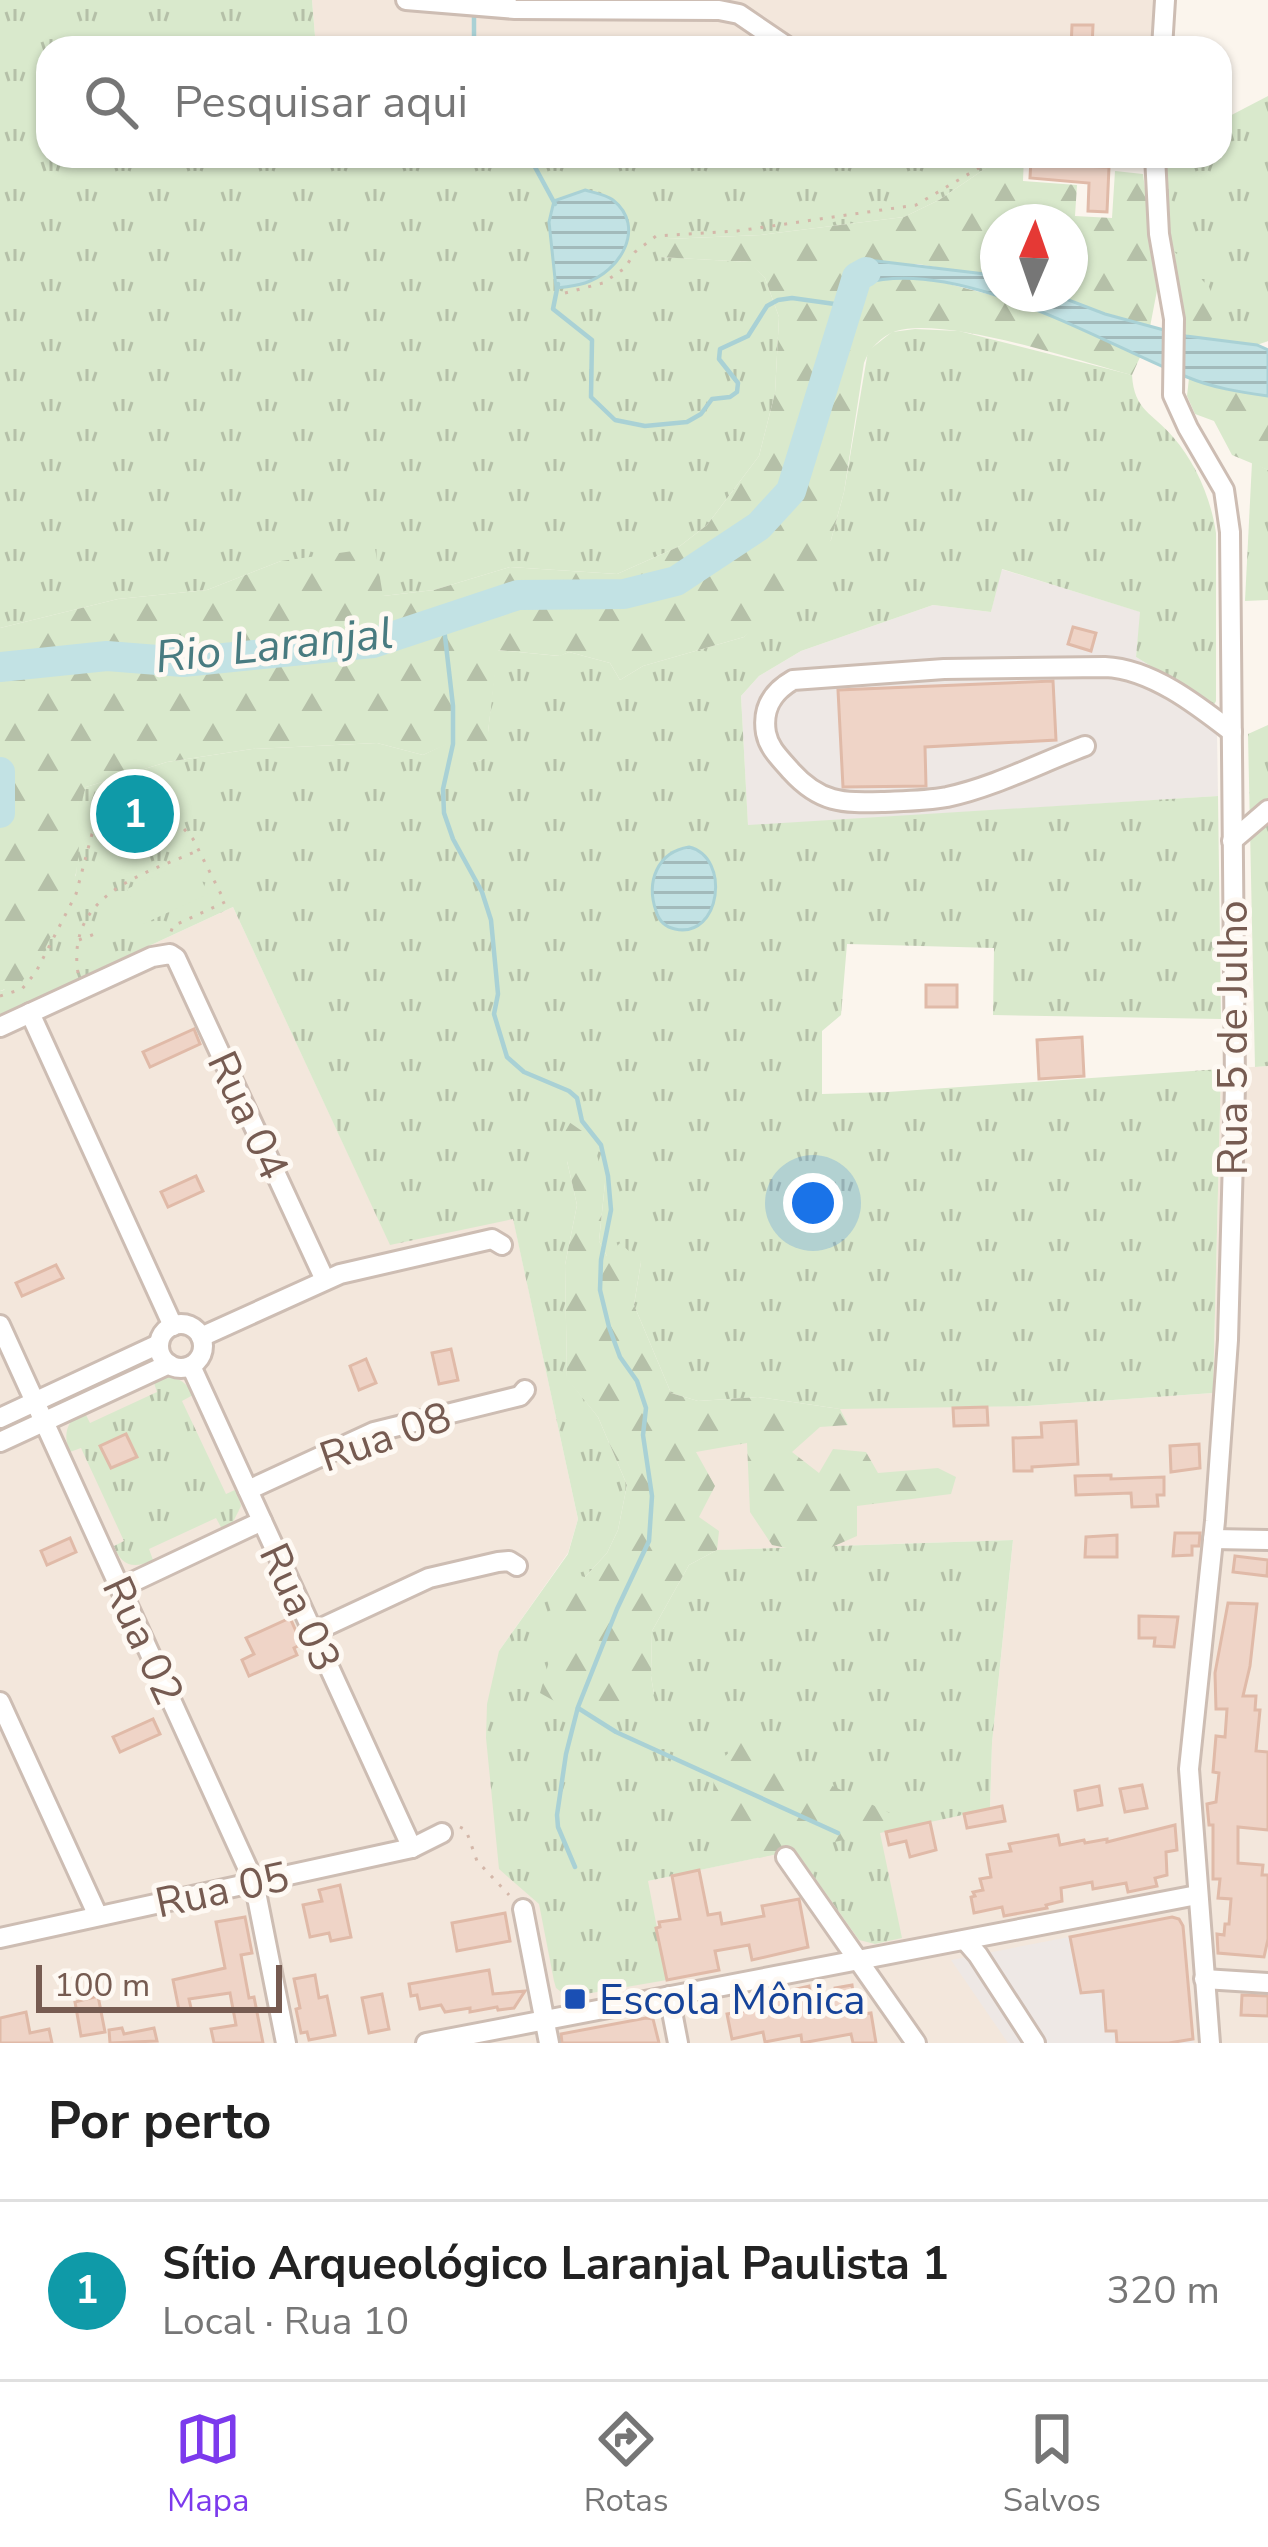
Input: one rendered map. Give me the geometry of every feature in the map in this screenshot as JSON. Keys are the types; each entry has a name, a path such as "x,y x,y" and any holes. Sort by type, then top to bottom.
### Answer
{"street":[{"path":"406,0 515,9 719,10 739,14 771,36"},
{"path":"1163,36 1165,0"},
{"name":"Rua 5 de Julho","path":"1156,168 1159,234 1174,319 1173,395 1215,471 1228,508 1235,1085 1226,1391 1189,1769 1210,2043"},
{"path":"1085,746 951,796 843,803 799,780 771,748 765,716 771,699 793,680 944,669 1119,668 1151,679 1232,732"},
{"path":"1232,841 1268,810"},
{"path":"0,1027 152,957 170,955"},
{"name":"Rua 04","path":"170,955 179,964 325,1280"},
{"path":"30,1013 173,1326"},
{"path":"201,1337 356,1270 492,1240 502,1245"},
{"name":"Rua 02","path":"0,1325 254,1882 286,2043"},
{"path":"173,1326 189,1326 201,1337 202,1354 191,1366 179,1368 161,1356 163,1334 173,1326"},
{"path":"0,1418 159,1344"},
{"path":"0,1442 169,1364"},
{"name":"Rua 03","path":"191,1366 412,1848"},
{"name":"Rua 08","path":"248,1490 374,1432 520,1396 525,1390"},
{"path":"120,1588 262,1521"},
{"path":"1213,1539 1268,1540"},
{"path":"313,1632 429,1578 498,1562 517,1566"},
{"path":"0,1702 98,1916"},
{"name":"Rua 05","path":"0,1938 412,1848 442,1833"},
{"path":"786,1857 916,2043"},
{"path":"426,2043 1197,1895"},
{"path":"523,1909 550,2043"},
{"path":"965,1940 1035,2043"},
{"path":"1204,1979 1268,1983"},
{"path":"669,1996 678,2043"}],"path":[{"path":"565,292 603,283 656,236 737,232 916,205 979,168"},
{"path":"2,996 29,982 76,894 92,834 102,821 121,814 165,814 183,826 225,902 173,926 170,955"},
{"path":"78,975 82,928 114,888 199,850"},
{"path":"78,941 100,932"},
{"path":"442,1833 456,1826 466,1831 477,1861 523,1909"}],"shaded area":[{"path":"312,0 1156,0 1153,36 315,36"},
{"path":"1001,569 1141,612 1136,657 1214,705 1203,721 1217,733 1218,796 748,826 741,696 759,676 801,651 933,605 991,612"},
{"path":"233,907 390,1244 513,1218 578,1519 568,1553 499,1651 540,1904 990,1808 1013,1540 692,1551 689,1410 1027,1406 1213,1393 1221,1069 1268,1066 1268,2043 0,2043 0,1015"},
{"path":"1172,1917 1183,1926 1194,2043 1008,2043 951,1960"}],"green space":[{"path":"0,0 312,0 315,36 36,36 36,168 986,168 904,217 761,235 667,239 660,257 750,262 765,278 779,317 775,393 759,456 707,525 680,546 617,574 510,567 434,590 383,596 281,561 207,590 118,599 0,628"},
{"path":"1268,96 1268,341 1257,345 1186,336 1167,233 1165,168 1232,168 1232,115"},
{"path":"986,168 1024,168 1023,181 1077,185 1076,204 980,204 980,275 918,264 855,265 846,283 848,304 864,283 922,277 980,292 980,312 1043,312 1141,355 1132,375 978,335 918,328 891,333 876,344 864,363 844,492 831,540 804,585 744,637 643,666 620,680 610,663 569,652 560,656 498,650 488,732 493,746 482,760 463,765 454,741 423,755 377,743 252,749 167,762 86,787 76,873 64,909 32,971 0,991 0,628 118,599 207,590 281,561 375,548 383,596 434,590 510,567 617,574 680,546 707,525 759,456 775,393 779,317 765,278 749,262 659,257 654,244 904,217"},
{"path":"1115,171 1143,174 1158,285 1150,327 1088,307 1088,217 1112,218"},
{"path":"1170,247 1209,287 1217,306 1209,326 1183,324"},
{"path":"959,331 1132,375 1136,396 1189,458 1210,507 1216,533 1216,701 1214,705 1136,657 1140,612 1002,569 991,612 933,605 801,651 759,676 741,696 748,825 1218,796 1221,1019 993,1015 994,948 847,944 841,1015 822,1031 822,1094 1221,1069 1213,1393 1027,1406 840,1409 758,1397 698,1401 671,1393 634,1305 641,1262 607,1256 599,1241 605,1183 567,1161 577,1205 565,1265 567,1378 598,1417 627,1485 618,1530 607,1553 585,1577 654,1694 652,1631 689,1565 717,1550 1013,1540 992,1743 990,1809 880,1833 902,1938 875,1944 859,1940 795,1850 648,1881 667,1980 568,1997 556,1988 539,1904 499,1869 486,1738 487,1704 499,1651 568,1554 578,1519 513,1219 390,1245 233,907 0,1015 0,991 76,875 80,804 86,787 167,762 252,749 377,743 423,755 454,740 464,764 482,760 497,650 559,656 569,652 610,663 620,680 643,666 744,637 831,540 868,351 892,332"},
{"path":"1189,378 1268,396 1268,470 1232,455 1214,421 1195,414 1187,396"},
{"path":"1252,462 1268,470 1268,600 1245,601"},
{"path":"1268,725 1268,1066 1255,1067 1248,734"},
{"path":"192,859 208,894 143,924 127,889"},
{"path":"569,1122 592,1138 605,1183 599,1241 607,1256 620,1243 641,1262 634,1305 671,1393 698,1401 758,1397 840,1409 848,1425 820,1427 792,1452 819,1473 833,1449 866,1452 878,1473 938,1468 956,1477 951,1494 857,1506 857,1536 816,1554 772,1545 750,1512 747,1443 696,1452 715,1486 699,1517 719,1531 717,1550 689,1565 652,1631 654,1694 645,1707 581,1716 540,1693 558,1630 547,1595 564,1572 585,1577 607,1553 618,1530 627,1485 598,1417 567,1379 565,1265 577,1205 567,1161 556,1140"},
{"path":"166,1376 191,1391 193,1395 182,1401 226,1494 237,1489 241,1506 233,1522 222,1529 216,1518 149,1549 153,1560 129,1564 114,1546 124,1541 81,1448 70,1452 66,1434 78,1414 84,1411 90,1423 157,1392 153,1380"},
{"path":"754,1726 820,1780 915,1825 759,1858 712,1826 714,1768"}],"water":[{"path":"585,190 610,198 623,211 628,223 625,248 598,277 556,288 549,222 554,201"},
{"path":"868,260 980,273 980,291 902,278 864,283 849,306 848,278"},
{"path":"1088,307 1186,336 1257,345 1268,350 1268,396 1197,381 1040,312 1088,312"},
{"path":"689,847 711,865 715,895 702,922 691,929 675,929 657,915 652,889 662,862"}],"building":[{"path":"1072,25 1093,25 1093,36 1072,36"},
{"path":"1031,168 1109,168 1107,212 1088,211 1089,183 1030,178"},
{"path":"1073,627 1096,633 1091,651 1068,644"},
{"path":"1053,681 1056,740 925,747 926,786 843,787 838,690"},
{"path":"926,985 957,985 957,1007 926,1007"},
{"path":"194,1029 200,1044 150,1067 143,1052"},
{"path":"1082,1037 1084,1076 1039,1079 1037,1040"},
{"path":"196,1176 203,1191 168,1207 161,1192"},
{"path":"56,1265 63,1278 22,1296 16,1283"},
{"path":"451,1349 458,1380 439,1384 432,1353"},
{"path":"366,1359 376,1383 359,1390 350,1366"},
{"path":"987,1407 988,1425 954,1426 953,1408"},
{"path":"1076,1421 1078,1464 1014,1471 1013,1438 1042,1437 1041,1423"},
{"path":"126,1434 137,1457 111,1468 100,1446"},
{"path":"1199,1444 1200,1468 1171,1472 1170,1446"},
{"path":"1111,1475 1111,1479 1164,1477 1164,1495 1157,1495 1158,1506 1132,1507 1131,1493 1076,1495 1075,1476"},
{"path":"1175,1533 1200,1533 1192,1555 1173,1556"},
{"path":"1117,1535 1117,1557 1085,1557 1086,1537"},
{"path":"70,1538 76,1552 47,1565 41,1551"},
{"path":"1235,1556 1268,1560 1267,1576 1233,1572"},
{"path":"1228,1603 1257,1604 1243,1696 1256,1696 1255,1710 1260,1710 1256,1751 1268,1752 1268,1830 1238,1827 1238,1863 1263,1865 1262,1875 1268,1875 1264,1957 1218,1953 1217,1934 1224,1935 1225,1924 1229,1924 1231,1899 1218,1898 1220,1879 1213,1879 1213,1825 1209,1825 1207,1804 1216,1802 1216,1736 1225,1737 1227,1709 1216,1709 1215,1673"},
{"path":"1139,1616 1178,1617 1174,1647 1154,1646 1155,1638 1139,1638"},
{"path":"290,1618 302,1644 294,1648 297,1655 249,1676 242,1660 254,1654 246,1638"},
{"path":"153,1719 160,1734 120,1752 113,1737"},
{"path":"1142,1785 1147,1808 1125,1812 1120,1789"},
{"path":"1099,1786 1102,1805 1078,1810 1075,1791"},
{"path":"1002,1806 1005,1821 967,1828 964,1814"},
{"path":"930,1822 936,1850 910,1857 906,1841 889,1845 886,1832"},
{"path":"1175,1825 1177,1850 1166,1852 1167,1875 1155,1878 1157,1886 1128,1892 1126,1883 1093,1889 1092,1882 1061,1888 1062,1901 1047,1908 1004,1916 1002,1907 974,1913 973,1892 983,1890 980,1879 991,1877 987,1855 1011,1851 1009,1844 1058,1835 1060,1845 1107,1842"},
{"path":"699,1870 708,1915 720,1913 722,1924 764,1916 762,1906 799,1899 808,1947 752,1960 749,1945 715,1951 719,1970 667,1980 656,1928 659,1922 680,1919 672,1876"},
{"path":"340,1885 351,1937 331,1941 329,1933 310,1937 303,1905 322,1901 319,1890"},
{"path":"505,1913 510,1941 457,1951 452,1923"},
{"path":"245,1917 252,1953 241,1955 263,2043 214,2043 211,2029 236,2025 230,1993 189,1999 191,2008 179,2010 173,1980 225,1968 216,1922"},
{"path":"1172,1917 1183,1926 1193,2039 1117,2043 1116,2031 1106,2031 1103,1991 1081,1993 1070,1937"},
{"path":"489,1970 493,1994 525,1991 514,2008 445,2012 441,2005 420,2009 417,1995 411,1996 409,1984"},
{"path":"315,1975 319,1998 327,1996 335,2035 309,2040 307,2032 301,2033 294,1979"},
{"path":"852,1985 856,2015 871,2013 876,2043 853,2043 851,2034 802,2043 801,2035 765,2042 763,2032 732,2039 727,2014 745,2011 743,2002 809,1986 811,1997"},
{"path":"382,1994 389,2029 369,2033 362,1998"},
{"path":"1242,1995 1268,1996 1268,2016 1241,2015"},
{"path":"98,1996 105,2032 81,2036 75,2002"},
{"path":"26,2012 30,2033 49,2029 52,2043 0,2043 0,2018"},
{"path":"653,2019 659,2043 562,2043 561,2034"},
{"path":"122,2028 124,2034 154,2028 157,2041 110,2043 109,2030"}],"waterway":[{"path":"474,15 474,36"},
{"path":"536,168 555,204"},
{"name":"Rio Laranjal","path":"0,667 107,656 183,662 373,643 518,595 624,594 676,581 759,526 791,491 857,277 866,272"},
{"path":"558,284 553,309 592,340 591,397 615,420 645,426 687,422 712,399 737,392 738,383 719,359 720,349 748,336 767,306 792,298 849,306"},
{"path":"443,619 453,706 444,813 491,920 498,994 494,1014 507,1057 524,1072 577,1098 582,1121 601,1145 611,1210 600,1290 620,1357 637,1381 646,1408 643,1435 652,1496 649,1541 578,1707 566,1754 557,1815 575,1867"},
{"name":"Rio Laranjal","path":"0,772 0,813"},
{"path":"578,1708 616,1732 838,1833"}],"place":[{"name":"Sítio Arqueológico Laranjal Paulista 1","path":"135,814"},
{"name":"Escola Mônica","path":"575,1999"}]}
